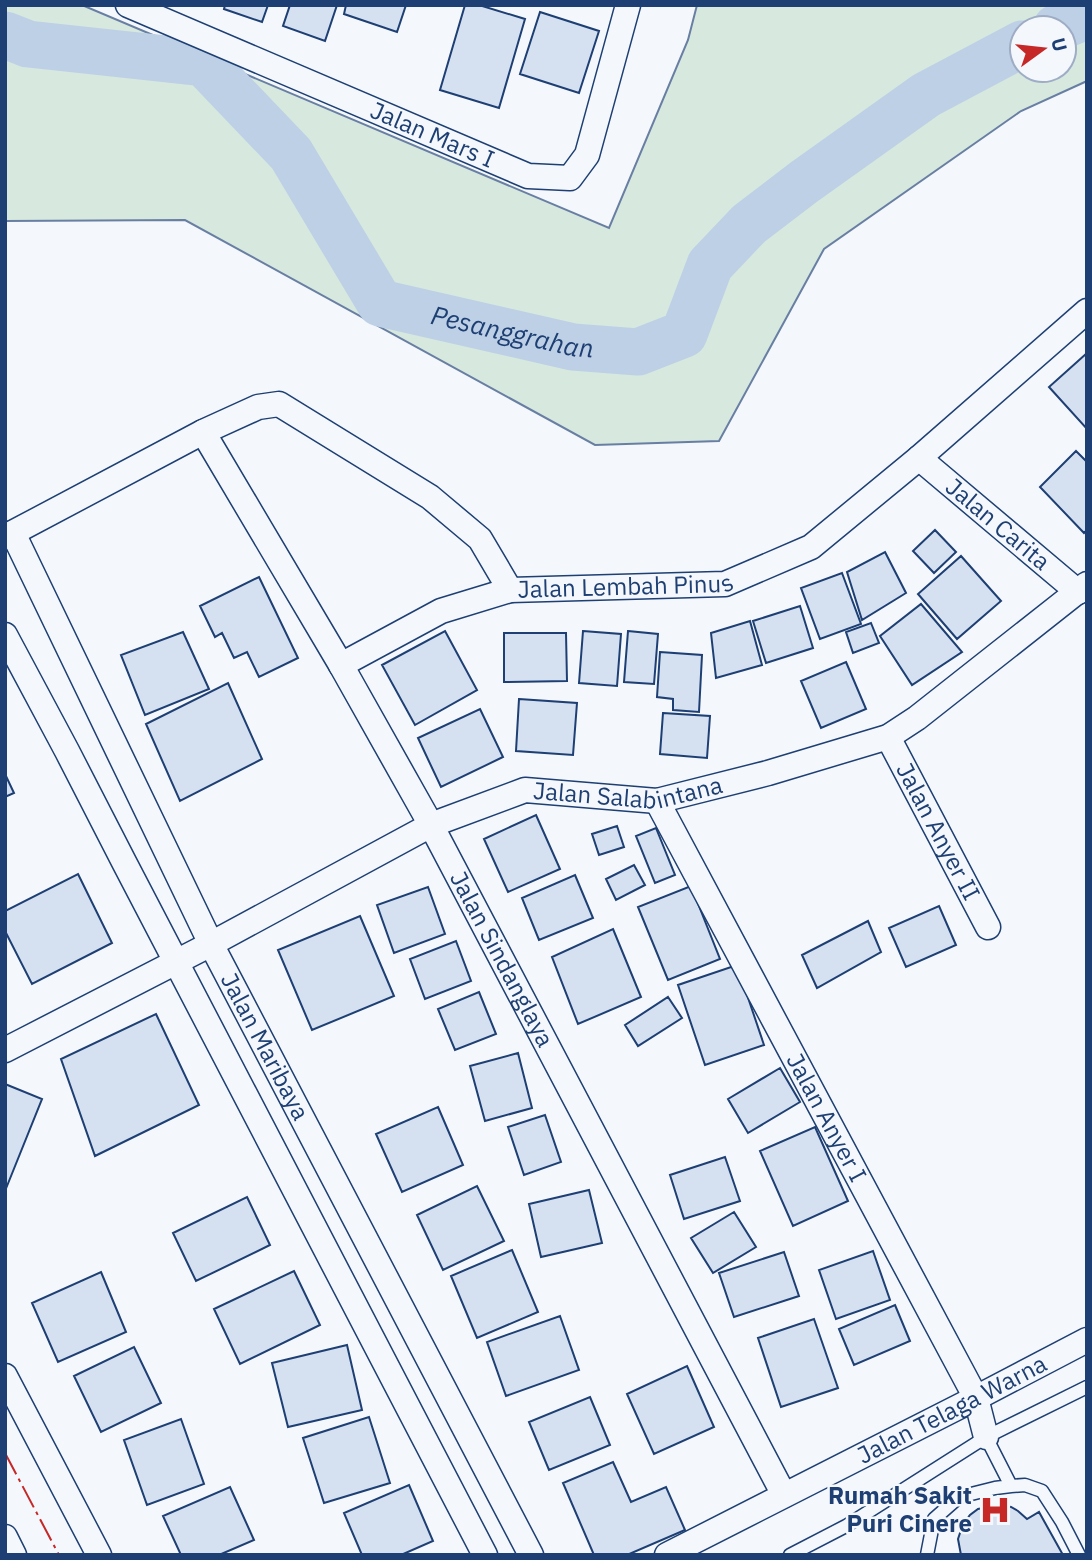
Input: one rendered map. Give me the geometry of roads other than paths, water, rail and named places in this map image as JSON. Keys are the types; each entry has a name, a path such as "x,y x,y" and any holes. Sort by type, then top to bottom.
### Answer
{"street":[{"name":"Jalan Mars I","path":"128,5 528,176 570,178 587,155 628,5"},
{"name":"Jalan Lembah Pinus","path":"9,535 203,432 258,407 279,404 430,496 480,540 510,590 724,584 811,547 919,458 1087,311"},
{"name":"Jalan Sindanglaya","path":"203,432 341,665 431,825 784,1495"},
{"name":"Jalan Carita","path":"919,458 1082,588"},
{"name":"Jalan Maribaya","path":"9,535 211,944 531,1555"},
{"name":"Jalan Salabintana","path":"5,1050 211,944 431,825 525,790 657,801 768,773 888,737 917,718 1082,588"},
{"path":"341,665 441,611 510,590"},
{"name":"Jalan Maribaya","path":"5,635 485,1555"},
{"name":"Jalan Anyer II","path":"888,737 988,928"},
{"name":"Jalan Anyer I","path":"657,801 976,1398 986,1437"},
{"name":"Jalan Telaga Warna","path":"667,1555 1087,1340"},
{"path":"5,1376 99,1555"},
{"path":"5,1537 14,1555"}],"lane":[{"name":"Jalan Telaga Warna","path":"790,1555 846,1526 986,1437 1087,1387"},
{"path":"986,1437 1011,1486"},
{"path":"927,1555 934,1519 959,1497 995,1488 1025,1485 1042,1491 1079,1555"}],"waterway":[{"name":"Pesanggrahan","path":"1078,19 1087,16"},
{"name":"Pesanggrahan","path":"5,35 28,44 204,63 291,154 380,303 573,347 638,352 684,334 710,265 749,224 926,95 1008,51"}],"place":[{"name":"Rumah Sakit Puri Cinere","path":"995,1510"}]}
